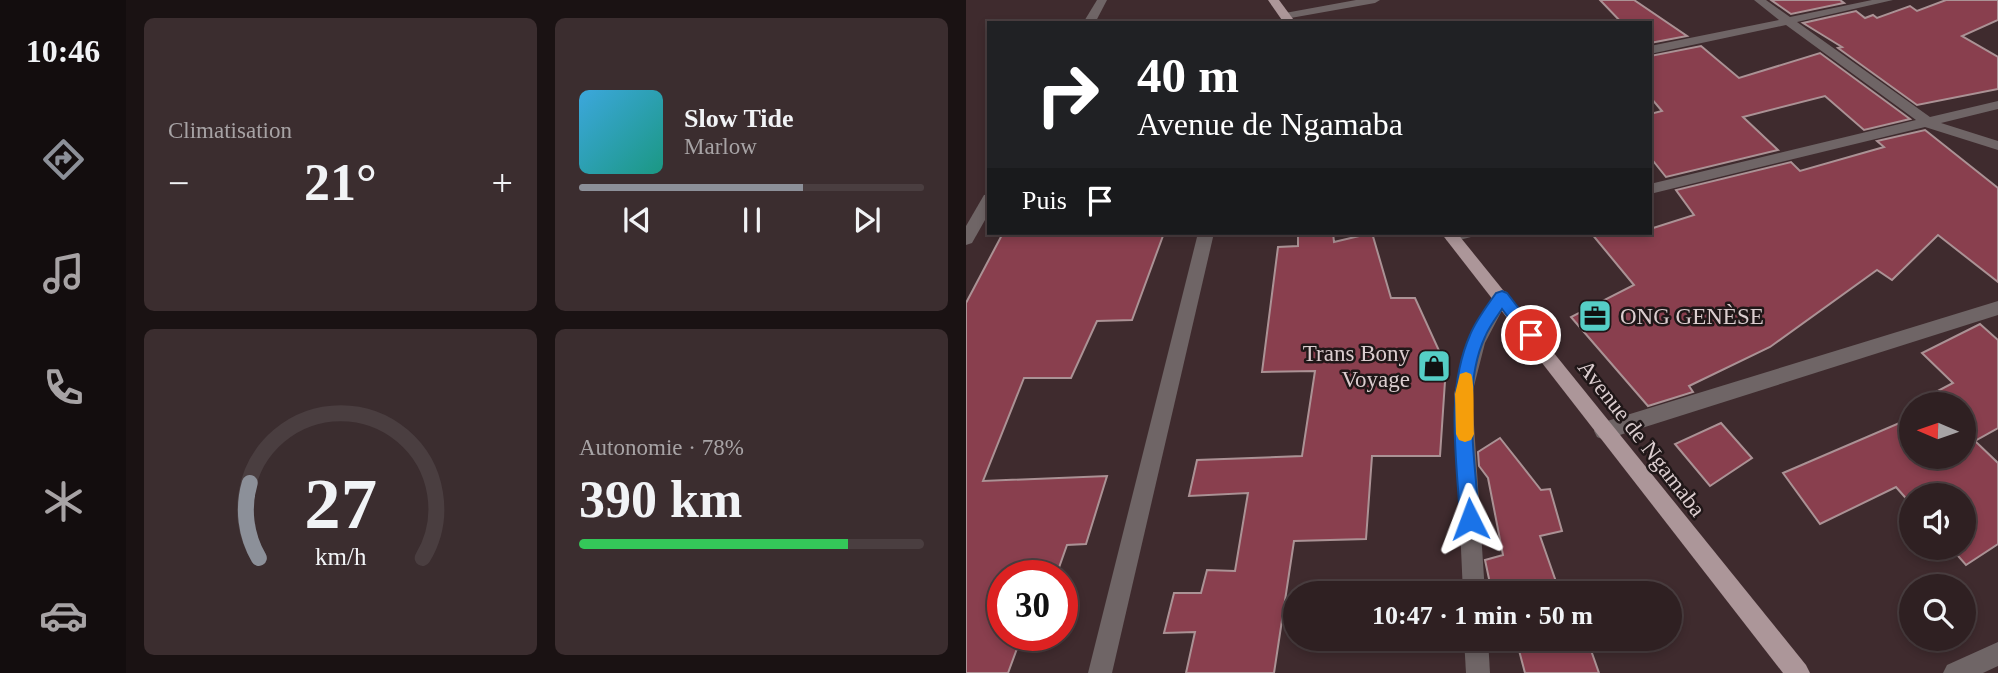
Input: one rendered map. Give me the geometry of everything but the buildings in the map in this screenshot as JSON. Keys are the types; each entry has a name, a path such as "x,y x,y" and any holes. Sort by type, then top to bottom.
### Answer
{"main road":[{"path":"1273,0 1287,19"},
{"name":"Avenue de Ngamaba","path":"1457,235 1604,431 1798,673"}],"street":[{"path":"1090,21 1102,0"},
{"path":"1287,19 1375,0"},
{"path":"1759,0 1792,21 1865,79 1930,124 1998,146"},
{"path":"1652,50 1888,0"},
{"path":"1652,189 1930,124 1998,105"},
{"path":"966,239 987,202"},
{"path":"1100,673 1206,235"},
{"path":"1473,581 1463,394 1477,335 1502,297"},
{"path":"1604,431 1998,308"},
{"path":"1477,651 1478,673"},
{"path":"1955,673 1998,654"}],"slow traffic":[{"path":"1465,434 1463,394 1466,379"}],"place":[{"name":"ONG GENÈSE","path":"1595,316"},
{"name":"Trans Bony Voyage","path":"1434,366"}],"route":[{"path":"1470,519 1463,394 1477,335 1502,297 1531,335"}]}
